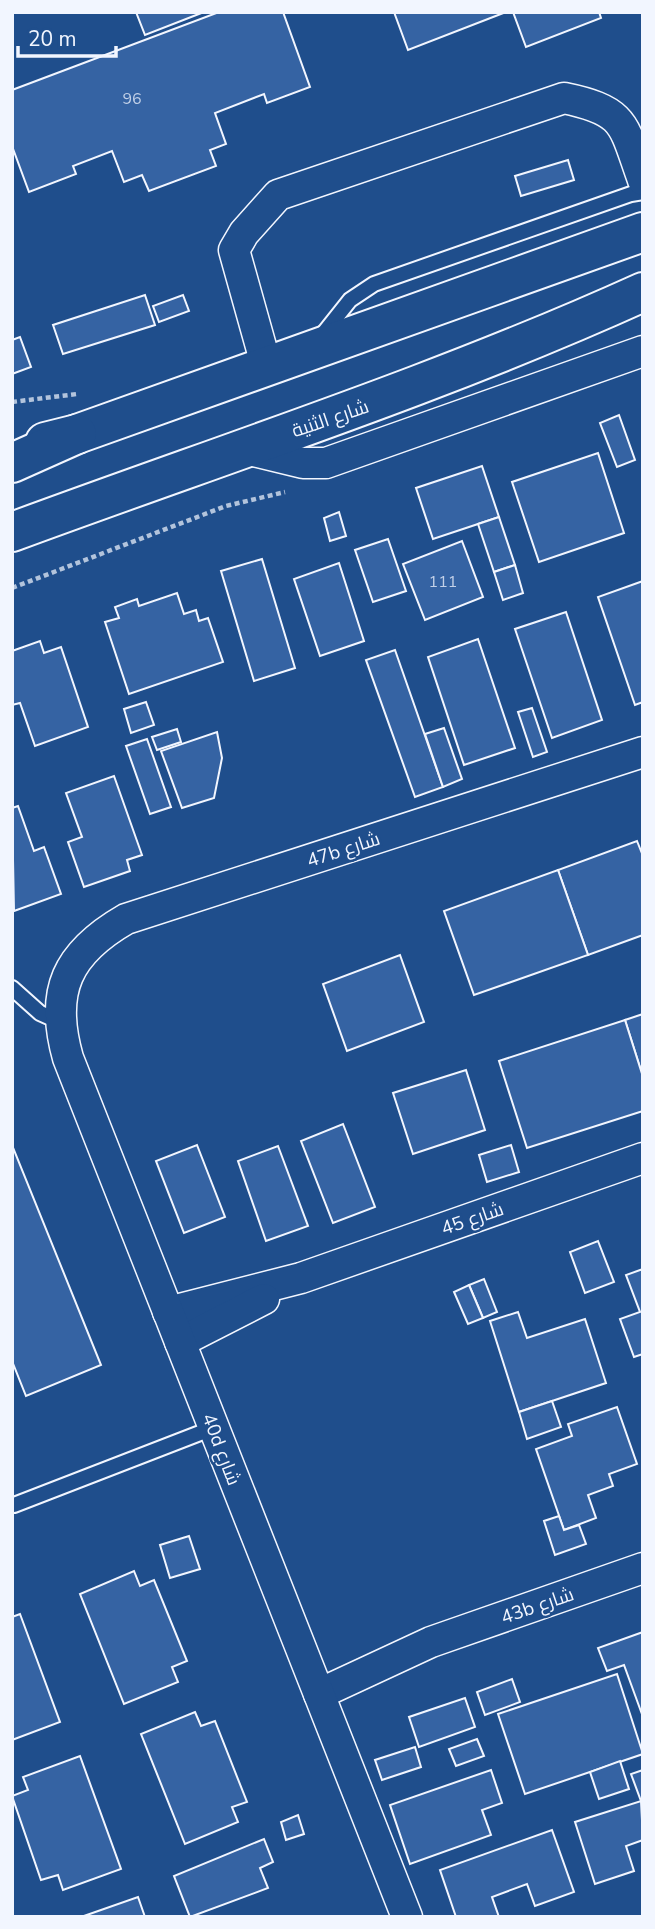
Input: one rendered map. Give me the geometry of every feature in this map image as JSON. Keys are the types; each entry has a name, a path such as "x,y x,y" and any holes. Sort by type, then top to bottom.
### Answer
{"main road":[{"path":"12,463 77,435 643,232"},
{"name":"شارع الثنية","path":"12,532 241,448 366,407 643,292"},
{"path":"12,450 77,435"}],"street":[{"path":"267,368 234,250 244,233 278,195 564,98 599,106 617,117 629,136 643,180"},
{"path":"241,448 303,463 327,463 643,351"},
{"name":"47b شارع","path":"65,977 80,953 102,933 126,919 643,752"},
{"name":"40d شارع","path":"65,977 60,1022 68,1058 407,1917"},
{"name":"شارع 45","path":"168,1312 300,1278 643,1158"},
{"name":"شارع 45","path":"180,1342 300,1278"},
{"name":"43b شارع","path":"314,1683 643,1568"}],"lane":[{"path":"308,354 340,311 361,291 374,284 643,192"},
{"path":"12,988 40,1013 60,1022"},
{"path":"14,1505 213,1428"}],"building":[{"path":"136,12 204,12 145,35"},
{"path":"219,12 283,12 310,87 267,103 264,94 215,113 226,144 210,150 216,166 149,191 142,175 124,182 112,151 73,166 76,174 29,192 12,146 12,90"},
{"path":"394,12 506,12 408,50"},
{"path":"513,12 599,12 601,18 526,47"},
{"path":"568,160 574,180 521,196 515,176"},
{"path":"145,295 155,325 63,354 53,325"},
{"path":"183,295 189,311 159,322 153,306"},
{"path":"20,337 31,367 12,374 12,340"},
{"path":"619,415 635,460 617,467 600,423"},
{"path":"598,453 624,533 539,562 512,482"},
{"path":"482,466 499,517 433,539 416,488"},
{"path":"339,512 346,536 330,541 324,518"},
{"path":"499,517 515,565 494,572 478,524"},
{"path":"388,539 406,591 373,602 355,550"},
{"path":"462,541 483,597 425,620 403,564"},
{"path":"262,559 295,668 254,681 221,571"},
{"path":"339,563 364,641 320,656 294,579"},
{"path":"515,565 523,593 503,600 494,572"},
{"path":"643,581 643,702 635,705 598,597"},
{"path":"177,593 184,614 196,610 199,621 208,618 223,662 129,694 105,622 119,618 115,607 137,599 139,606"},
{"path":"566,612 602,720 552,738 515,629"},
{"path":"478,639 515,748 464,765 428,657"},
{"path":"40,641 44,653 61,647 88,727 35,746 20,703 12,705 12,651"},
{"path":"395,650 443,787 415,797 366,660"},
{"path":"146,702 154,725 131,733 124,709"},
{"path":"532,708 547,752 533,757 518,712"},
{"path":"444,728 462,779 443,787 425,734"},
{"path":"177,729 181,742 157,750 152,737"},
{"path":"217,732 222,758 214,798 182,808 161,751"},
{"path":"147,739 171,807 150,814 126,746"},
{"path":"114,776 142,855 127,860 130,871 84,887 68,842 82,837 66,793"},
{"path":"18,806 34,851 44,847 61,894 14,911 12,808"},
{"path":"637,841 643,856 643,935 588,955 558,870"},
{"path":"558,870 588,955 474,995 444,911"},
{"path":"400,955 424,1022 347,1051 323,984"},
{"path":"643,1014 643,1077 625,1020"},
{"path":"625,1020 643,1077 643,1111 527,1148 499,1061"},
{"path":"466,1070 485,1130 413,1154 393,1093"},
{"path":"343,1124 375,1207 333,1223 301,1141"},
{"path":"12,1145 101,1365 26,1396 12,1361"},
{"path":"197,1145 225,1217 184,1233 156,1161"},
{"path":"511,1145 519,1172 487,1182 479,1155"},
{"path":"278,1146 308,1226 266,1241 238,1161"},
{"path":"598,1241 614,1282 585,1293 570,1252"},
{"path":"643,1269 643,1354 634,1357 620,1319 640,1312 626,1275"},
{"path":"484,1279 497,1312 483,1318 469,1285"},
{"path":"469,1285 483,1318 468,1324 454,1292"},
{"path":"518,1312 527,1338 585,1319 606,1383 519,1412 490,1321"},
{"path":"552,1401 561,1427 527,1439 519,1412"},
{"path":"617,1407 637,1464 609,1474 613,1486 588,1495 596,1518 564,1530 536,1449 572,1436 568,1424"},
{"path":"559,1516 564,1530 579,1525 586,1544 555,1555 544,1521"},
{"path":"189,1536 200,1569 170,1578 160,1545"},
{"path":"134,1571 140,1586 154,1580 187,1661 172,1667 178,1682 124,1704 80,1594"},
{"path":"20,1614 60,1722 12,1740 12,1617"},
{"path":"643,1632 643,1717 624,1665 607,1671 598,1648"},
{"path":"617,1674 643,1754 525,1794 498,1714"},
{"path":"512,1679 520,1702 485,1715 477,1692"},
{"path":"465,1698 475,1727 419,1747 409,1717"},
{"path":"195,1712 201,1726 215,1721 247,1802 232,1807 238,1822 185,1844 141,1734"},
{"path":"477,1739 484,1756 456,1766 449,1749"},
{"path":"415,1747 421,1767 382,1780 375,1760"},
{"path":"80,1756 121,1869 63,1890 58,1875 41,1880 12,1796 28,1790 23,1777"},
{"path":"620,1761 629,1789 599,1799 590,1772"},
{"path":"491,1770 502,1803 482,1810 491,1835 410,1864 390,1805"},
{"path":"643,1770 643,1801 641,1801 631,1774"},
{"path":"641,1801 643,1840 626,1846 634,1871 595,1884 575,1822"},
{"path":"298,1815 304,1834 286,1840 281,1822"},
{"path":"552,1830 574,1892 535,1906 527,1884 492,1897 499,1917 456,1917 440,1870"},
{"path":"264,1839 273,1862 260,1868 268,1888 190,1917 174,1876"},
{"path":"138,1897 145,1917 81,1917"}]}
